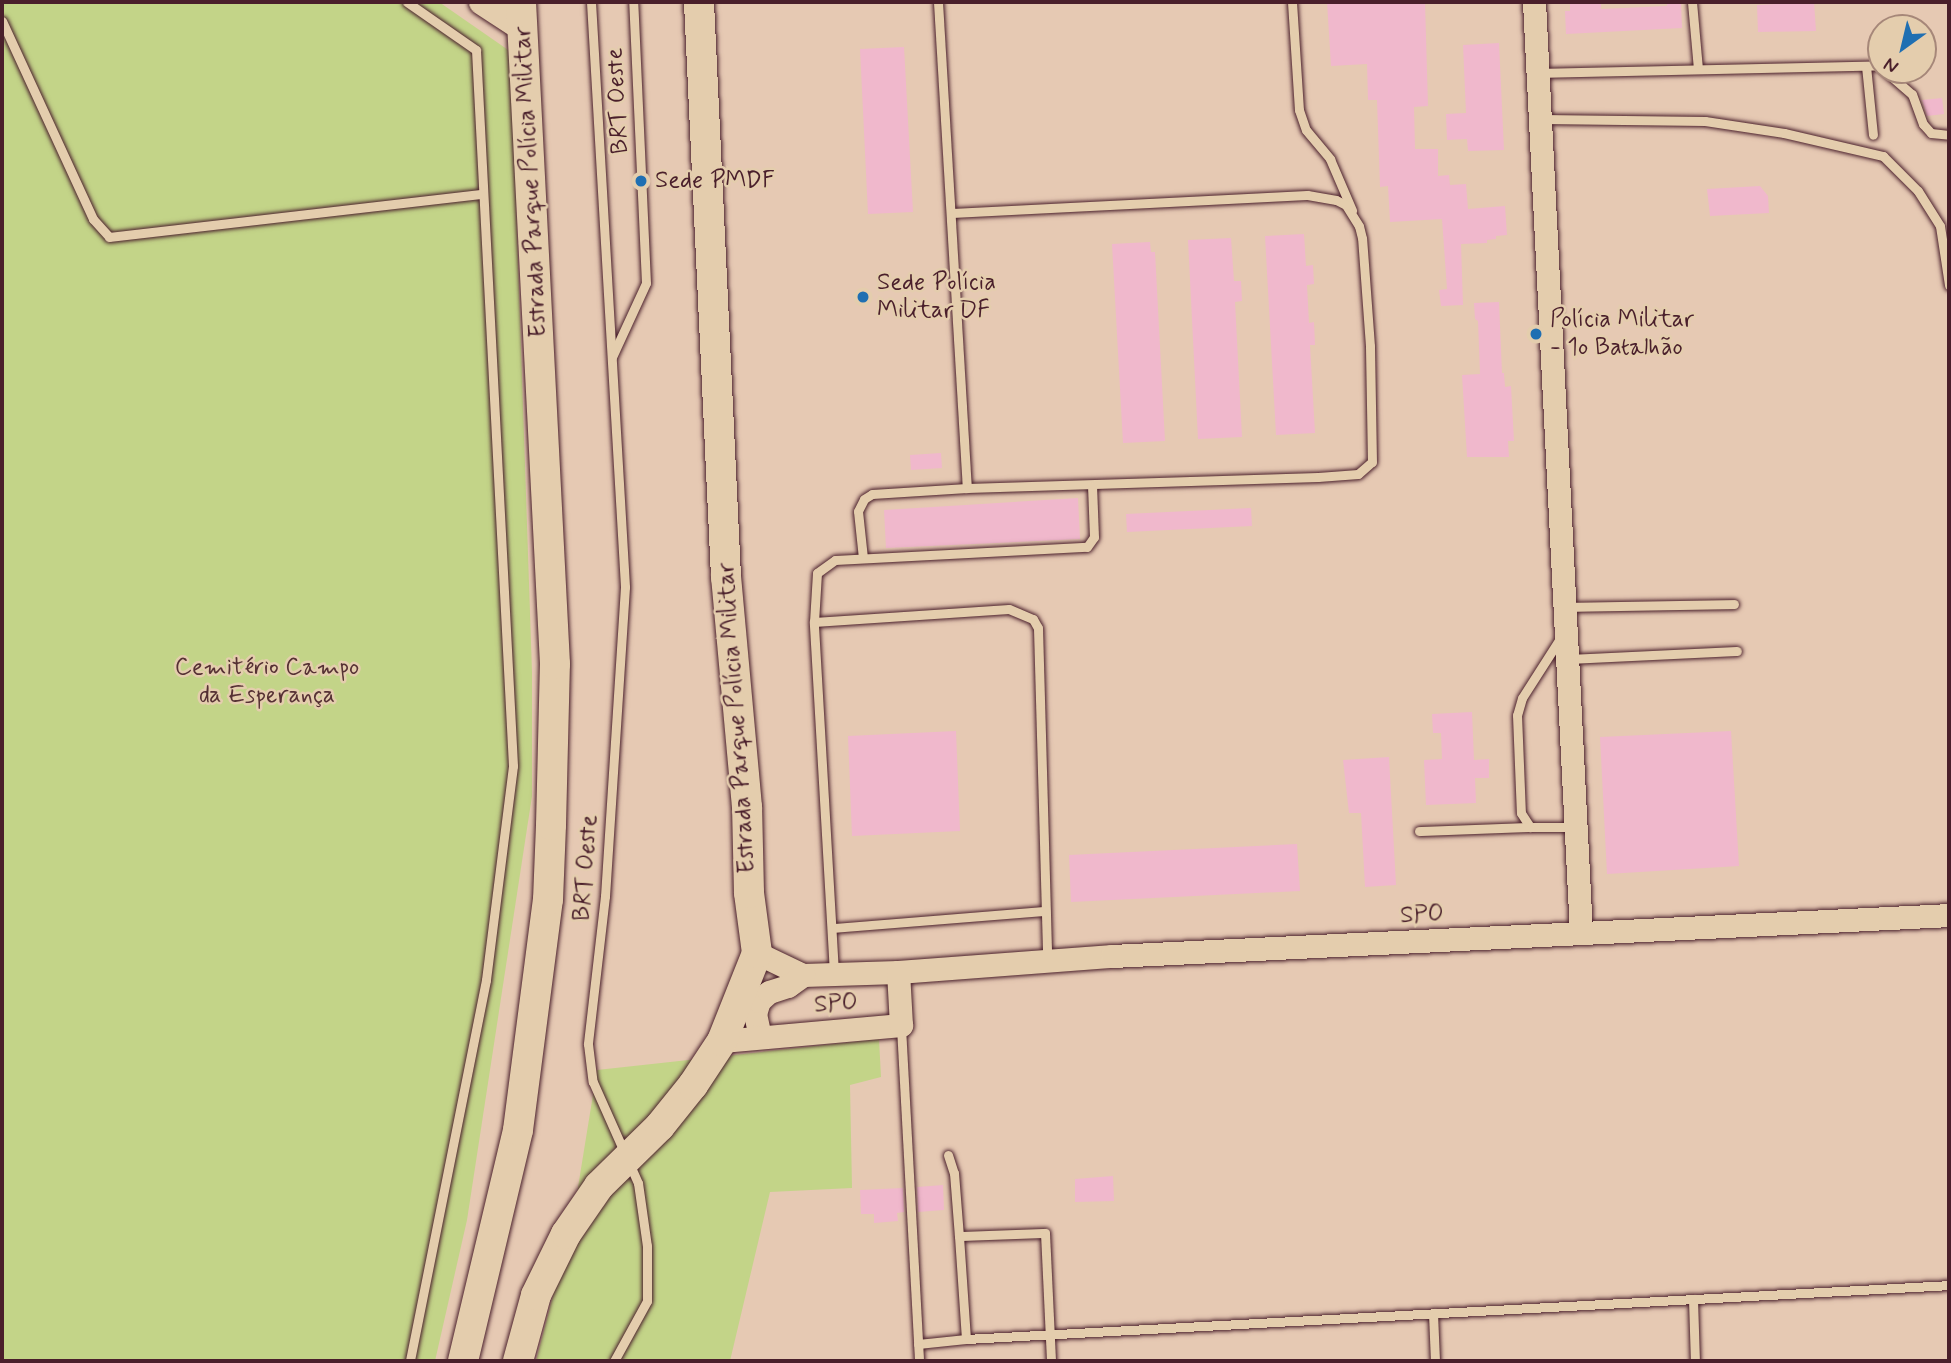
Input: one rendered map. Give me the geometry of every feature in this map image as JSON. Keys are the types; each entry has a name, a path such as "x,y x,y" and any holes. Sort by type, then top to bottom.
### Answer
{"main road":[{"path":"482,2 522,15"},
{"name":"Estrada Parque Polícia Militar","path":"518,1361 536,1295 566,1234 599,1186 660,1126 722,1041 757,953 749,893 747,807 726,577 699,2"},
{"name":"Estrada Parque Polícia Militar","path":"463,1361 518,1130 548,900 555,664 522,15"}],"street":[{"path":"1534,2 1581,933"},
{"name":"SPO","path":"757,953 803,975 898,972 1047,961 1949,915"},
{"path":"898,972 901,1025"},
{"path":"760,1037 755,1014 759,1001 769,992 789,986 803,975"},
{"name":"SPO","path":"722,1041 901,1025"}],"lane":[{"path":"407,2 476,50 513,766 486,980 410,1361"},
{"name":"BRT Oeste","path":"591,2 625,587 606,896 588,1044 593,1082 638,1183 648,1246 647,1301 614,1361"},
{"name":"BRT Oeste","path":"612,359 646,283 633,2"},
{"path":"938,2 967,488"},
{"path":"863,558 858,511 864,499 880,493 1318,477 1358,474 1365,471 1372,462 1371,372 1362,237 1330,159 1306,130 1299,110 1292,2"},
{"path":"1692,2 1698,69"},
{"path":"2,21 93,219 109,237 483,194"},
{"path":"1539,73 1866,66 1873,135"},
{"path":"1901,84 1912,94 1923,124 1931,133 1949,135"},
{"path":"1541,119 1705,121 1784,134 1883,156 1918,191 1940,226 1949,285"},
{"path":"951,213 1307,195 1336,200 1354,215"},
{"path":"834,974 814,622 816,577 820,569 835,561 863,558 1070,550 1087,547 1094,537 1092,486"},
{"path":"1530,827 1521,813 1517,715 1522,698 1564,619 1734,604"},
{"path":"814,622 1009,609 1033,619 1038,628 1047,961"},
{"path":"1567,659 1737,651"},
{"path":"1419,831 1576,827"},
{"path":"833,928 1045,911"},
{"path":"901,1025 919,1361"},
{"path":"948,1155 954,1172 966,1339"},
{"path":"959,1236 1045,1233 1051,1361"},
{"path":"918,1345 966,1339 1949,1285"},
{"path":"1693,1299 1695,1361"},
{"path":"1433,1313 1435,1361"}],"green space":[{"name":"Cemitério Campo da Esperança","path":"2,2 439,2 511,52 532,672 532,796 467,1220 435,1361 2,1361"},
{"path":"879,1039 881,1077 850,1085 852,1188 770,1192 730,1361 536,1361 573,1218 597,1070"}],"building":[{"path":"1327,2 1425,2 1428,106 1414,107 1415,149 1438,149 1438,176 1449,175 1450,185 1466,184 1468,209 1505,206 1507,235 1496,236 1496,239 1487,240 1487,243 1461,244 1463,305 1441,306 1439,290 1447,289 1442,219 1390,222 1388,186 1380,187 1377,100 1368,100 1367,64 1331,66"},
{"path":"1570,2 1601,2 1601,9 1667,6 1667,2 1681,2 1682,28 1566,34 1565,11 1570,11"},
{"path":"1814,2 1816,31 1758,32 1757,5"},
{"path":"1499,43 1504,150 1468,151 1467,139 1447,140 1446,114 1466,113 1463,45"},
{"path":"904,47 913,212 868,214 860,49"},
{"path":"1942,98 1944,114 1927,116 1922,100"},
{"path":"1760,186 1768,196 1769,213 1710,216 1707,189"},
{"path":"1304,234 1306,266 1313,265 1314,284 1307,285 1309,323 1314,322 1315,345 1310,345 1315,433 1276,435 1265,236"},
{"path":"1231,238 1234,281 1241,281 1242,301 1235,302 1242,437 1198,439 1188,240"},
{"path":"1150,242 1151,252 1155,252 1165,441 1123,443 1112,244"},
{"path":"1499,302 1502,373 1505,387 1511,386 1514,441 1508,441 1509,457 1467,457 1462,375 1480,374 1478,321 1475,319 1474,303"},
{"path":"941,453 942,468 911,470 910,455"},
{"path":"1078,498 1080,539 886,548 884,510"},
{"path":"1251,508 1252,526 1127,532 1126,514"},
{"path":"1472,712 1474,760 1489,759 1489,778 1475,778 1476,803 1426,805 1424,760 1442,759 1441,733 1433,733 1432,714"},
{"path":"956,731 960,831 852,836 848,736"},
{"path":"1731,731 1739,866 1607,874 1600,737"},
{"path":"1389,757 1396,885 1365,887 1361,813 1349,813 1343,760"},
{"path":"1297,844 1300,891 1071,902 1069,855"},
{"path":"1113,1176 1114,1201 1075,1202 1075,1179"},
{"path":"943,1185 944,1210 918,1212 917,1187"},
{"path":"903,1188 904,1212 897,1213 898,1221 874,1223 874,1214 861,1214 860,1190"}],"place":[{"name":"Sede PMDF","path":"641,181"},
{"name":"Sede Polícia Militar DF","path":"863,297"},
{"name":"Polícia Militar - 1o Batalhão","path":"1536,334"}]}
